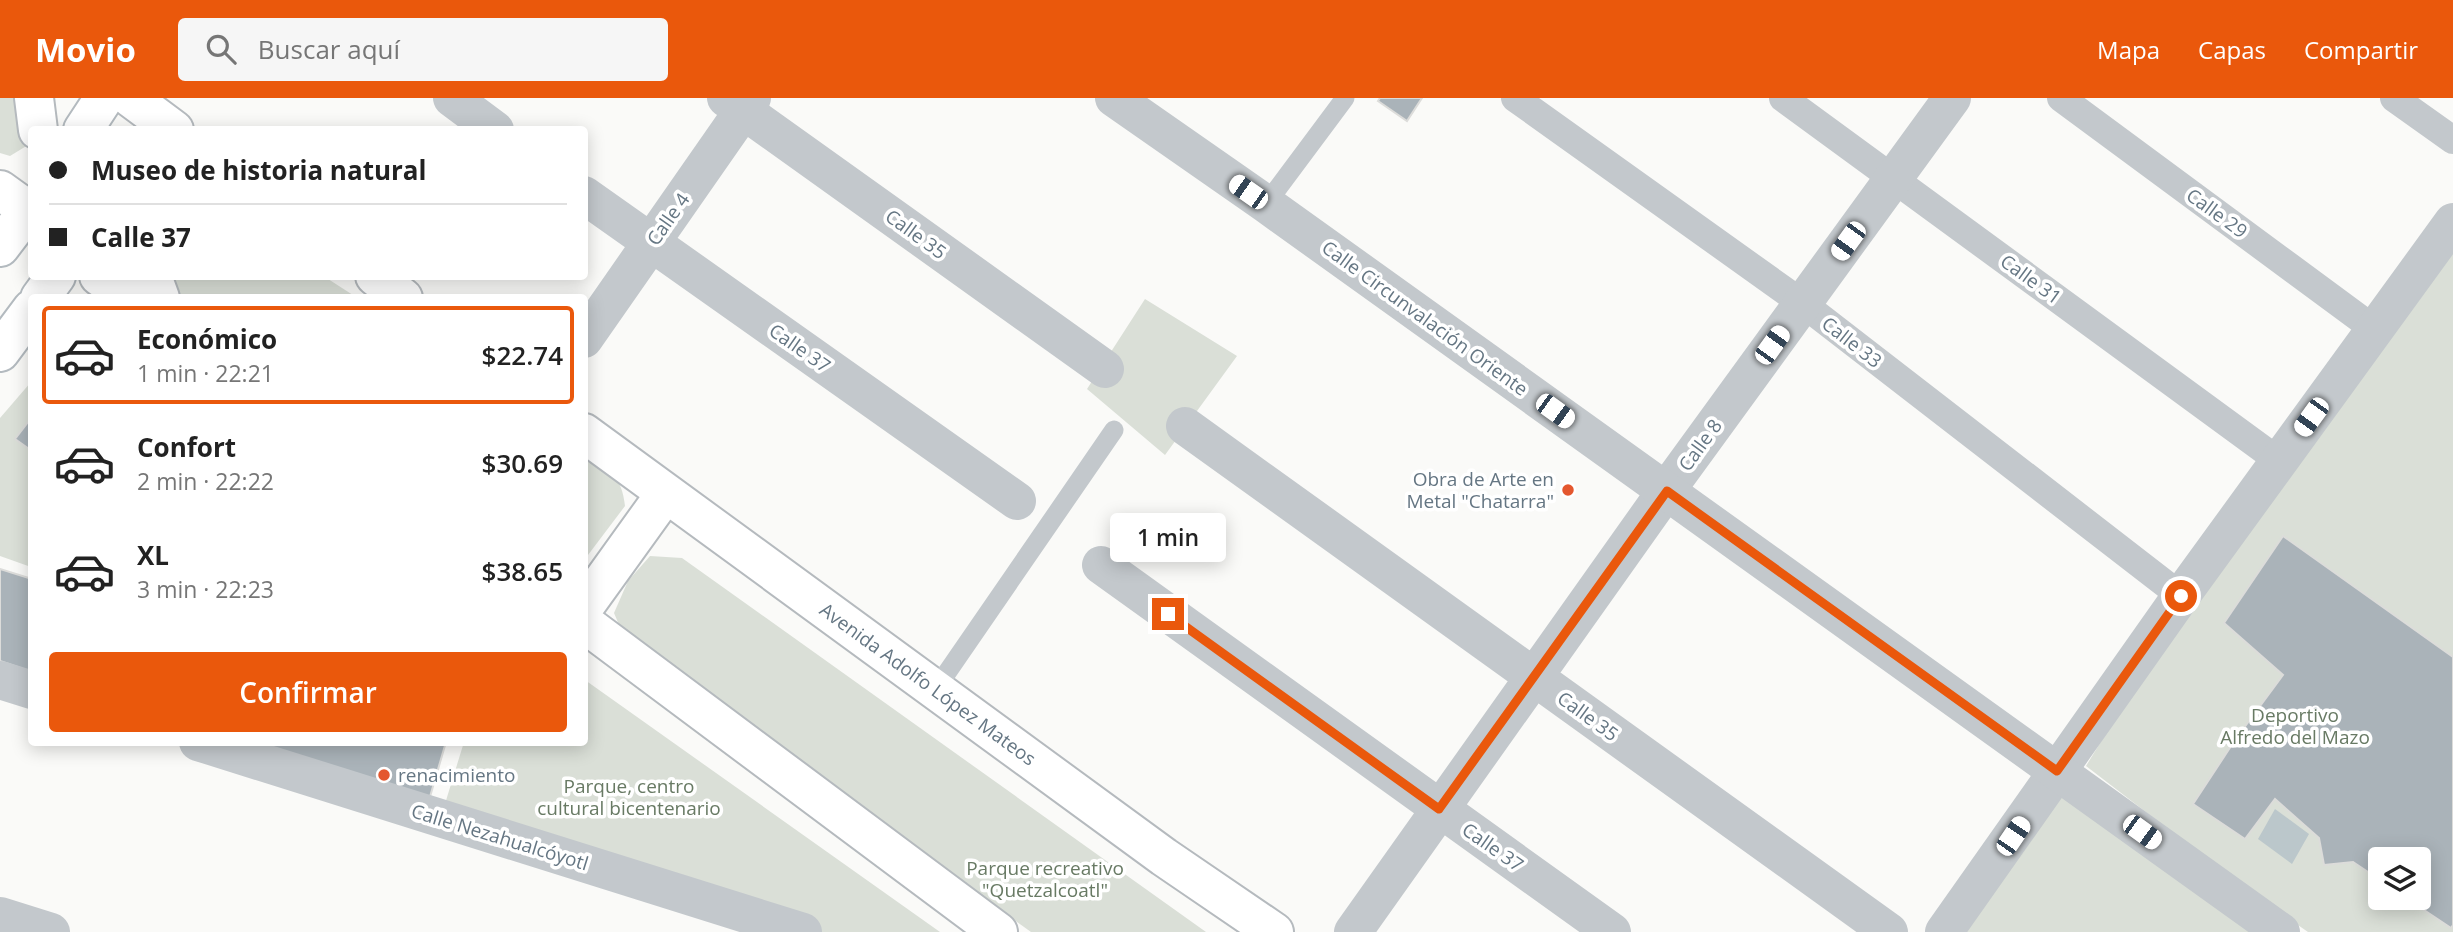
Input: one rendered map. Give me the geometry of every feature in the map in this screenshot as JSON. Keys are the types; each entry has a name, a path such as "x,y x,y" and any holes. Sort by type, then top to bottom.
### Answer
{"main road":[{"path":"34,98 38,126"},
{"path":"86,126 104,98"},
{"path":"116,98 151,117"},
{"path":"0,247 23,205"},
{"path":"104,280 124,294"},
{"path":"379,280 398,294"},
{"path":"0,352 28,314"},
{"name":"Avenida Adolfo López Mateos","path":"588,436 1164,857 1274,932"},
{"path":"588,601 666,493"},
{"path":"588,626 998,932"}],"street":[{"path":"452,98 490,126"},
{"name":"Calle Circunvalación Oriente","path":"1114,98 1266,204 2281,932"},
{"name":"Calle 33","path":"1515,98 1802,303 2181,596"},
{"name":"Calle 31","path":"1783,98 2279,461"},
{"name":"Calle 8","path":"1353,932 1533,677 1952,98"},
{"name":"Calle 29","path":"2061,98 2374,329"},
{"path":"2394,98 2453,140"},
{"name":"Calle 4","path":"588,334 651,243 741,102"},
{"name":"Calle 35","path":"741,102 1105,369"},
{"name":"Calle 37","path":"588,198 1017,501"},
{"path":"1944,932 2181,596 2453,222"},
{"name":"Calle 35","path":"1185,426 1889,932"},
{"name":"Calle 37","path":"1101,565 1612,932"},
{"path":"0,680 28,689"},
{"name":"Calle Nezahualcóyotl","path":"211,746 803,932"},
{"path":"0,916 51,932"}],"lane":[{"path":"1266,204 1345,98"},
{"path":"935,690 1114,430"}],"green space":[{"path":"0,98 25,98 28,145 10,156 0,153"},
{"name":"Deportivo Alfredo del Mazo","path":"2453,234 2453,932 2308,932 2250,892 2086,766 2198,584"},
{"path":"161,280 330,280 351,294 164,294"},
{"path":"1145,299 1237,356 1165,455 1087,389"},
{"path":"28,385 28,566 0,556 0,418"},
{"path":"588,455 617,480 625,506 588,555"},
{"name":"Parque recreativo \"Quetzalcoatl\"","path":"650,556 682,558 1206,932 1031,932 625,639 614,613 628,581"},
{"name":"Parque, centro cultural bicentenario","path":"588,682 940,932 798,932 444,807 463,746 588,746"},
{"path":"2047,771 2265,932 1934,932"}],"shaded area":[{"path":"2275,809 2309,834 2292,864 2258,839"}],"building":[{"path":"1380,98 1422,98 1407,121 1378,101"},
{"path":"28,422 28,448 15,439"},
{"path":"2283,536 2453,657 2451,928 2424,910 2431,910 2431,847 2368,847 2368,872 2353,862 2324,865 2319,838 2275,799 2245,839 2193,804 2235,740 2283,675 2224,623"},
{"path":"0,569 28,578 28,671 0,661"},
{"name":"renacimiento","path":"248,746 445,746 427,807"}],"place":[{"name":"Obra de Arte en Metal \"Chatarra\"","path":"1568,490"},
{"name":"renacimiento","path":"384,775"}],"route":[{"path":"1168,614 1439,809 1667,491 2057,771 2181,596"}]}
